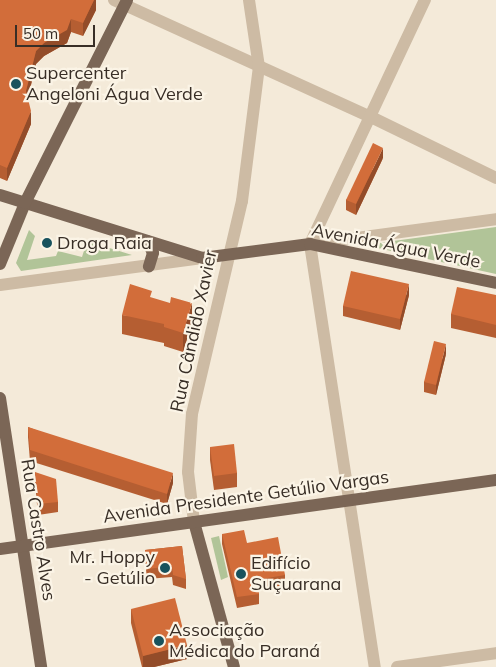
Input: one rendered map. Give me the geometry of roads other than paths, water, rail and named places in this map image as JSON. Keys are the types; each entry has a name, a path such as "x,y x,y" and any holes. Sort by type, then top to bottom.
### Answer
{"main road":[{"path":"0,264 25,203 122,2"},
{"name":"Avenida Água Verde","path":"0,196 202,258 310,244 496,283"},
{"path":"147,241 153,253 149,266"},
{"name":"Rua Castro Alves","path":"0,398 40,667"},
{"name":"Avenida Presidente Getúlio Vargas","path":"0,549 496,480"},
{"name":"Rua Cândido Xavier","path":"194,522 234,667"}],"street":[{"name":"Rua Cândido Xavier","path":"194,522 188,472 192,414 242,201 259,67 249,0"},
{"path":"374,667 310,244 425,0"},
{"path":"122,2 259,67 371,117 496,178"},
{"path":"310,244 496,219"},
{"path":"0,286 202,258"},
{"path":"397,667 496,653"}],"place":[{"name":"Supercenter Angeloni Água Verde","path":"16,84"},
{"name":"Droga Raia","path":"47,243"},
{"name":"Mr. Hoppy - Getúlio","path":"165,568"},
{"name":"Edifício Suçuarana","path":"241,574"},
{"name":"Associação Médica do Paraná","path":"159,641"}]}
